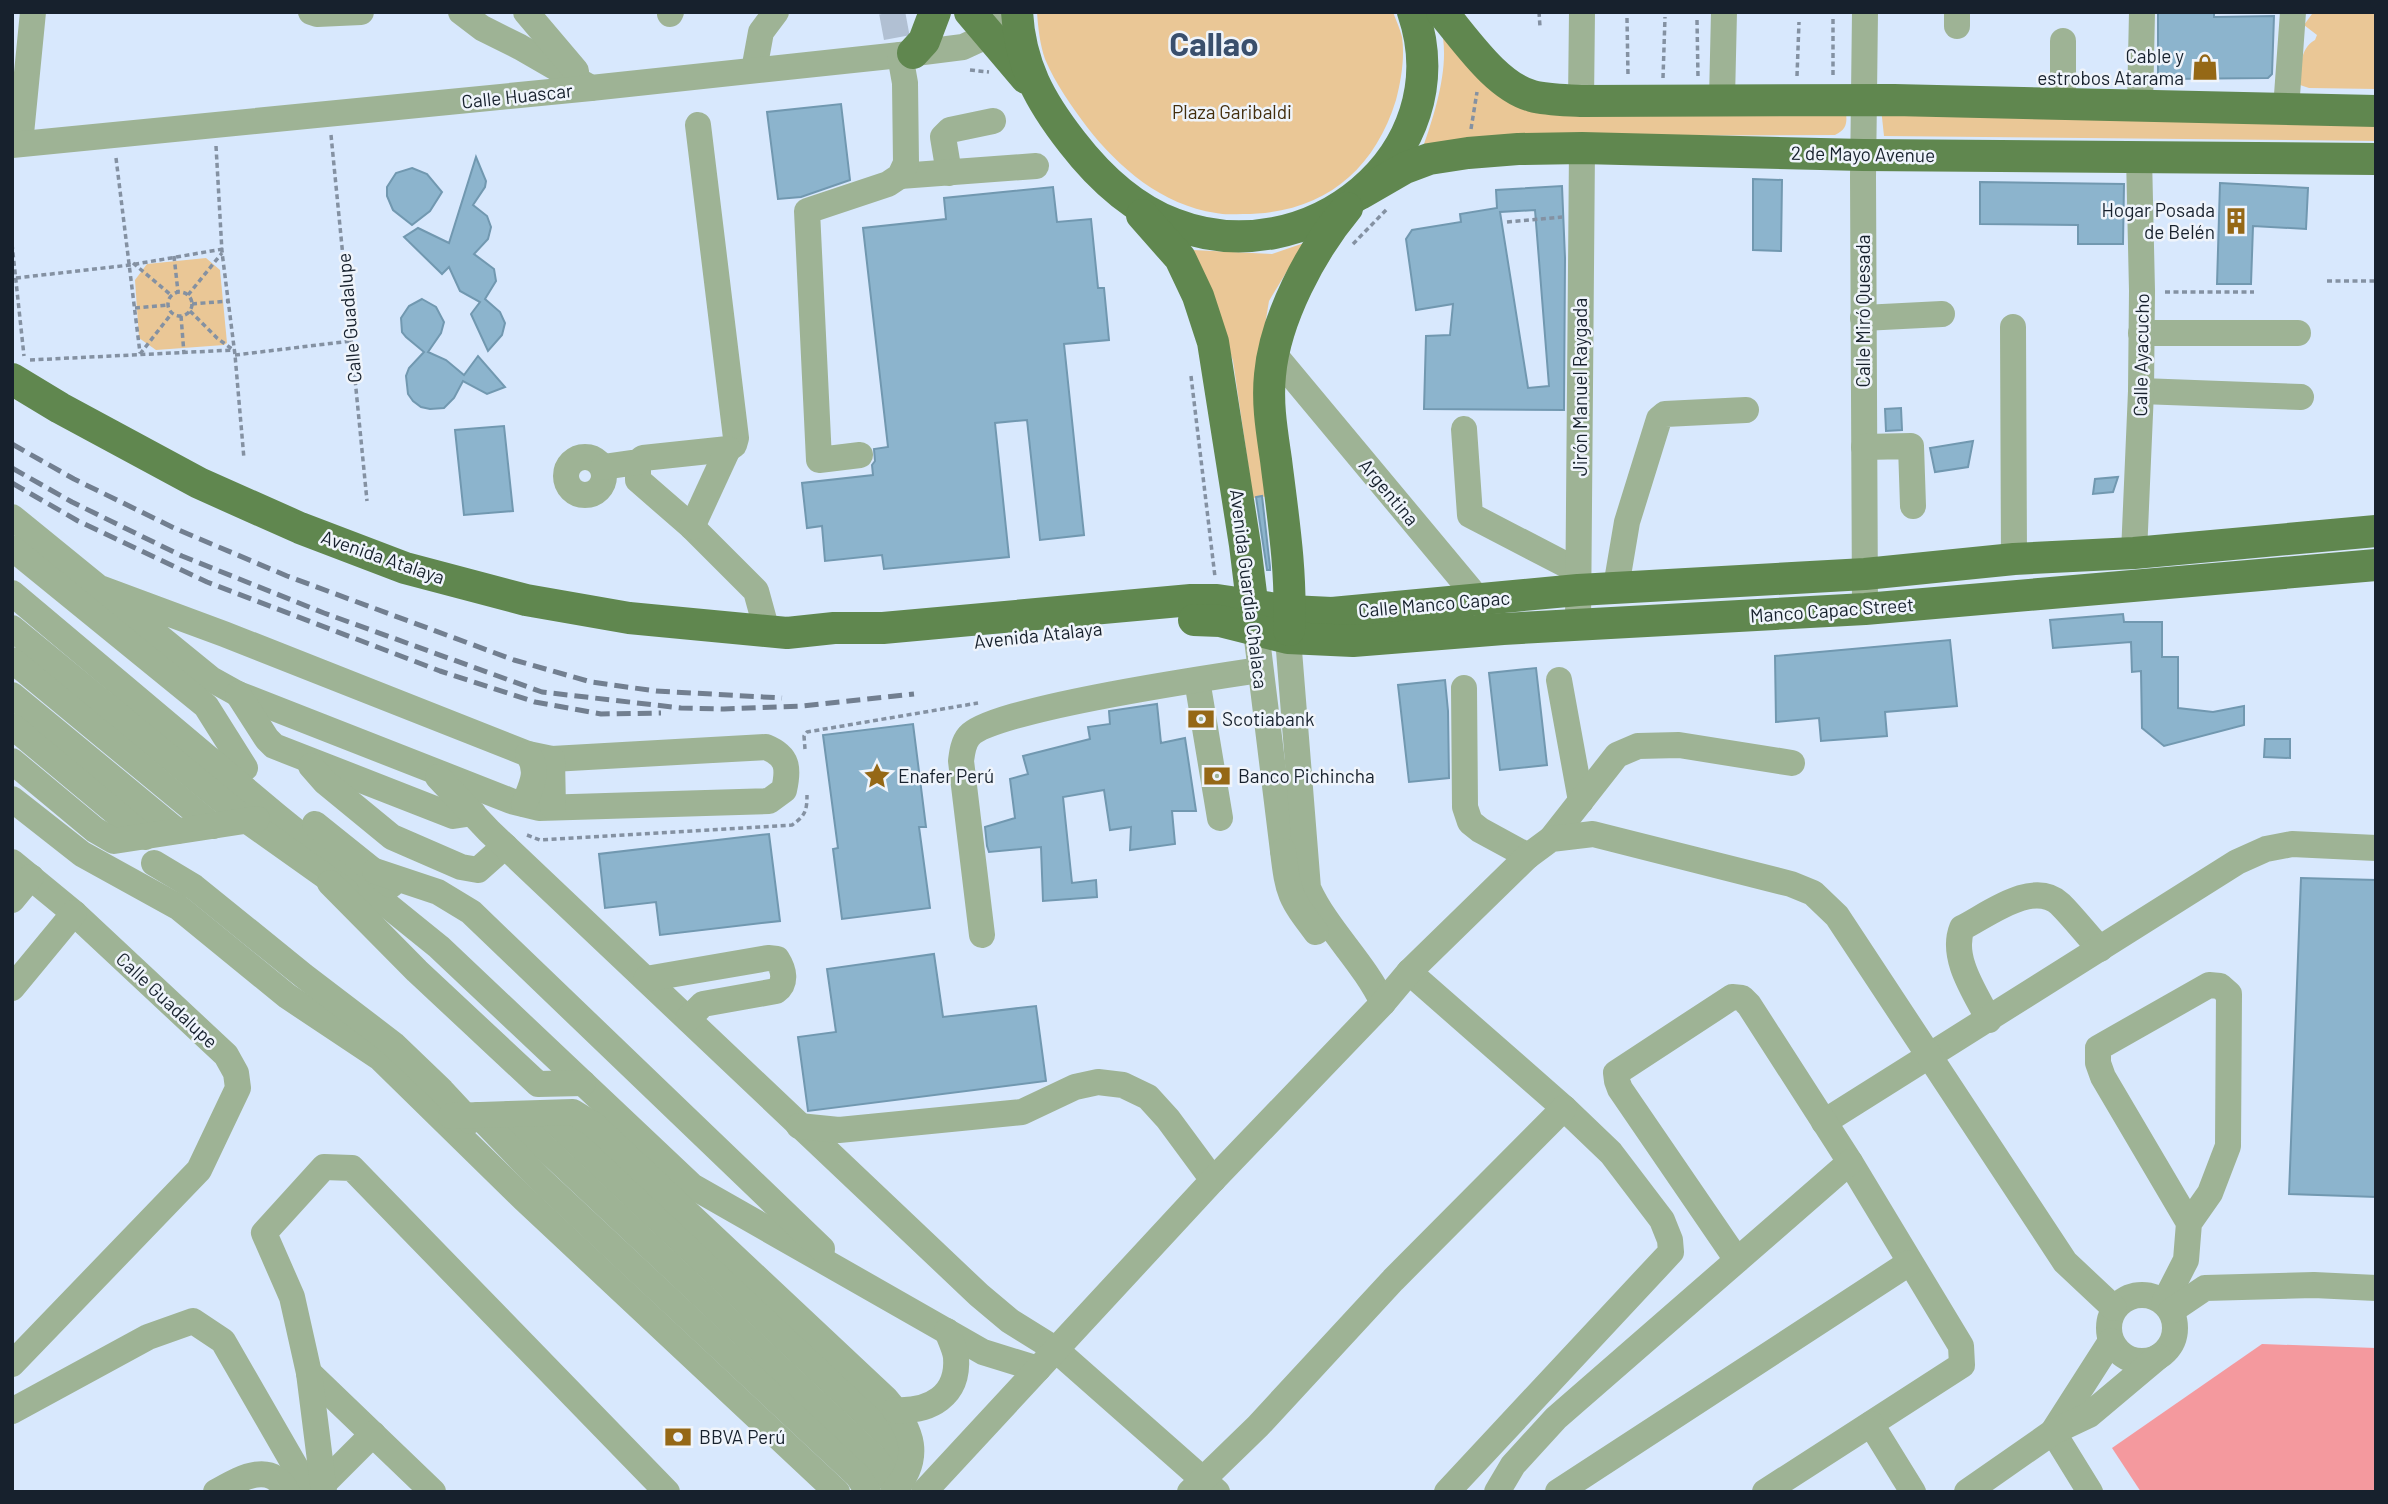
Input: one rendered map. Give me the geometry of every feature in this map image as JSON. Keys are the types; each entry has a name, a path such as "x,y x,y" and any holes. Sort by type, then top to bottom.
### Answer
{"main road":[{"path":"907,54 923,41 935,12"},
{"path":"1017,12 1026,66 1038,92"},
{"path":"989,20 1058,123 1100,174 1126,198 1173,224 1201,233 1249,236 1301,228 1326,217 1357,197 1383,171 1410,125 1416,107 1421,75 1421,49 1413,12"},
{"path":"1442,12 1499,78 1534,97 1581,101 1864,100 2376,111"},
{"name":"2 de Mayo Avenue","path":"1357,197 1405,168 1429,159 1480,152 1582,148 1863,155 2376,159"},
{"name":"Avenida Guardia Chalaca","path":"1289,624 1289,567 1269,407 1270,375 1291,303 1332,225 1357,197"},
{"name":"Avenida Guardia Chalaca","path":"1126,198 1156,228 1180,258 1198,296 1213,342 1254,618"},
{"name":"Avenida Atalaya","path":"12,379 199,483 287,523 405,568 526,600 629,618 777,632 834,647 885,650 1193,620 1254,618 1289,624"},
{"name":"Manco Capac Street","path":"1578,580 1616,587 1865,574 2014,559 2134,553 2376,531"},
{"name":"Manco Capac Street","path":"1289,624 1353,641 1503,629 1866,609 2376,565"},
{"name":"Calle Manco Capac","path":"1289,624 1332,613 1479,600 1578,580"},
{"name":"Avenida Atalaya","path":"777,632 883,628 1191,600 1217,600 1254,618"}],"street":[{"path":"16,145 33,12"},
{"path":"311,12 361,12"},
{"path":"461,12 482,28 590,88"},
{"path":"526,12 590,88"},
{"path":"754,70 761,32 776,12"},
{"path":"1581,101 1582,12"},
{"path":"1710,99 1724,12"},
{"name":"Calle Miró Quesada","path":"1865,12 1863,317 1866,609"},
{"path":"2140,106 2142,12"},
{"path":"2286,109 2293,12"},
{"name":"Calle Huascar","path":"16,145 590,88 963,47 989,20"},
{"path":"2063,41 2063,104"},
{"path":"900,176 906,163 907,54"},
{"path":"949,173 943,137 950,130 993,121"},
{"path":"692,527 728,449 736,438 698,125"},
{"name":"Jirón Manuel Raygada","path":"1577,625 1582,148"},
{"name":"Calle Ayacucho","path":"2134,553 2142,292 2138,156"},
{"path":"860,455 819,460 807,211 888,184 900,176 1036,166"},
{"path":"1863,317 1942,314"},
{"path":"2013,327 2014,559"},
{"path":"2141,332 2298,333"},
{"name":"Argentina","path":"1274,354 1503,629"},
{"path":"2141,391 2301,397"},
{"path":"1616,587 1627,523 1659,419 1665,414 1746,410"},
{"path":"1464,429 1470,515 1578,580"},
{"path":"1864,447 1912,446 1913,506"},
{"path":"638,471 643,458 728,449"},
{"path":"603,475 638,471"},
{"path":"638,471 755,591 777,632"},
{"path":"12,517 97,587 211,679 238,694 434,772 524,804 540,808 769,801 784,790 788,770 779,752 766,747 540,757 97,587"},
{"path":"12,548 206,706 245,768"},
{"path":"12,577 245,768"},
{"path":"12,593 205,829"},
{"path":"12,612 205,829"},
{"name":"Avenida Guardia Chalaca","path":"1254,618 1259,670 1282,740"},
{"name":"Avenida Guardia Chalaca","path":"1289,624 1282,740 1293,850 1316,907 1367,974 1383,1003"},
{"path":"12,628 205,829"},
{"path":"197,667 197,644 203,635 214,630"},
{"path":"12,644 145,754 205,829"},
{"path":"12,660 205,829"},
{"path":"982,935 961,761 964,743 970,734 994,722 1052,707 1259,670"},
{"path":"12,679 205,829"},
{"path":"1197,680 1220,818"},
{"path":"1559,680 1581,801"},
{"path":"1464,688 1465,807 1470,822 1528,856"},
{"path":"238,694 274,746 453,816 473,813"},
{"path":"12,695 205,829"},
{"path":"12,710 205,829"},
{"path":"12,726 205,829 374,870 438,892 471,912 850,1276"},
{"path":"12,745 205,829 332,871 439,947 571,1084"},
{"path":"902,1485 1038,1369 1213,1180 1383,1003 1409,972 1528,856 1551,839 1617,755 1638,746 1679,745 1792,764"},
{"path":"524,804 535,774 533,762 540,757"},
{"path":"540,757 553,807"},
{"path":"304,759 325,782 392,837 461,867 478,870 511,839"},
{"path":"12,761 96,830 114,841 205,829"},
{"path":"245,768 205,829 184,897 381,1058"},
{"path":"434,772 473,813 511,839 646,979 695,1012 799,1126 979,1295 1010,1321 1055,1349 1203,1487 1393,1280 1563,1108"},
{"path":"12,784 89,846 205,829"},
{"path":"12,799 82,854 178,907 287,996 381,1058 484,1115 570,1190 866,1467 902,1485"},
{"path":"12,814 75,863 167,917 277,1006 381,1058 484,1115 893,1440 902,1485"},
{"path":"205,829 154,863 194,887 304,976 381,1058"},
{"path":"1551,839 1592,834 1791,884 1813,893 1837,916 2065,1262 2114,1308"},
{"path":"1824,1122 2237,862 2266,849 2292,844 2376,848"},
{"path":"12,900 22,869"},
{"name":"Calle Guadalupe","path":"12,1364 199,1170 238,1088 236,1073 226,1055 74,913 22,869"},
{"path":"374,870 449,936 739,1213"},
{"path":"332,871 571,1084 692,1186 983,1352 1038,1369"},
{"path":"410,883 460,923 799,1247"},
{"path":"1989,1020 1961,961 1958,939 1962,928 2026,895 2043,895 2058,902 2100,949"},
{"path":"12,988 74,913"},
{"path":"646,979 768,958 777,959 781,965 784,981 776,991 695,1012"},
{"path":"695,1012 699,968"},
{"path":"1409,972 1611,1153 1662,1220 1670,1240 1671,1252 1447,1492"},
{"path":"2167,1307 2186,1260 2189,1223 2210,1193 2228,1146 2229,995 2220,986 2209,985 2098,1048 2098,1063 2103,1077 2189,1223"},
{"path":"1737,1260 1616,1081 1616,1073 1732,997 1742,998 1749,1005 1850,1162 1961,1346 1962,1365 1765,1492"},
{"path":"799,1126 839,1130 1022,1112 1074,1087 1098,1082 1122,1085 1148,1097 1168,1119 1213,1180"},
{"path":"484,1115 573,1112 594,1125 902,1417 911,1436 912,1456 902,1485"},
{"path":"484,1115 818,1492"},
{"path":"484,1115 523,1198 837,1492"},
{"path":"484,1115 532,1189 853,1492"},
{"path":"484,1115 541,1180 858,1476 869,1492"},
{"path":"1497,1492 1513,1465 1556,1418 1850,1162"},
{"path":"319,1489 309,1373 292,1297 264,1233 324,1167 352,1167 667,1492"},
{"path":"1558,1492 1909,1263"},
{"path":"2167,1307 2204,1288 2314,1285 2376,1288"},
{"path":"1966,1492 2053,1432 2090,1415 2166,1351 2175,1332 2175,1321 2167,1307 2154,1296 2143,1294 2122,1300 2109,1318 2111,1341 2117,1350 2136,1361 2158,1357"},
{"path":"12,1411 148,1337 192,1321 223,1341 319,1489"},
{"path":"895,1410 913,1411 934,1404 950,1389 956,1355 947,1331"},
{"path":"2053,1432 2111,1341"},
{"path":"309,1373 433,1492"},
{"path":"1871,1424 1913,1492"},
{"path":"2053,1432 2090,1492"},
{"path":"319,1489 373,1434"},
{"path":"216,1492 251,1474 270,1476 285,1487 287,1492"}],"path":[{"path":"1539,12 1540,27"},
{"path":"1663,100 1665,17"},
{"path":"1833,17 1833,100"},
{"path":"1627,18 1628,100"},
{"path":"1697,20 1710,99"},
{"path":"1796,100 1799,22"},
{"path":"1470,138 1478,84"},
{"name":"Calle Guadalupe","path":"331,135 367,501"},
{"path":"216,146 223,250 244,459"},
{"path":"116,158 140,354"},
{"path":"1317,250 1354,243 1389,207"},
{"path":"1507,222 1581,215"},
{"path":"12,244 24,357 29,360 140,354 234,353 351,341"},
{"path":"16,278 223,250"},
{"path":"188,295 223,250"},
{"path":"174,256 178,292"},
{"path":"131,264 171,295"},
{"path":"2327,281 2376,281"},
{"path":"178,292 188,295 192,304 190,311 181,316 172,313 168,305 171,295 178,292"},
{"path":"2142,292 2254,292"},
{"path":"192,304 228,301"},
{"path":"135,308 168,305"},
{"path":"190,311 234,353"},
{"path":"140,354 172,313"},
{"path":"181,316 184,354"},
{"path":"1191,373 1217,600"},
{"path":"805,760 804,736 807,732 980,703"},
{"path":"511,839 540,840 792,825 804,817 807,808 806,784"}],"green space":[{"name":"Plaza Garibaldi","path":"1037,12 1393,12 1403,45 1396,100 1386,126 1358,169 1340,185 1319,197 1296,207 1271,212 1222,214 1196,209 1143,182 1113,157 1087,127 1059,86 1045,59"},
{"path":"2311,12 2376,12 2376,89 2309,88 2300,85 2303,54 2317,35 2304,25"},
{"path":"1437,17 1493,86 1846,112 1846,123 1835,135 1527,136 1423,147 1444,65 1443,38"},
{"path":"1881,108 2376,118 2376,141 1884,136"},
{"path":"1304,243 1269,301 1255,385 1270,496 1253,498 1233,361 1193,250 1272,254"},
{"path":"206,258 220,270 227,343 156,350 139,338 135,280 147,264"}],"shaded area":[{"path":"2262,1344 2376,1348 2376,1492 2141,1492 2112,1448"}],"building":[{"path":"2158,12 2214,12 2214,17 2274,16 2272,74 2268,78 2164,79 2158,73"},
{"path":"841,104 850,180 801,197 778,199 767,112"},
{"path":"476,157 486,181 473,205 487,216 491,227 488,239 474,254 494,269 496,281 485,299 500,312 505,323 502,335 488,351 471,314 480,302 460,291 449,267 442,274 404,237 418,228 449,243"},
{"path":"412,168 427,174 442,192 430,211 412,225 393,210 387,196 387,187 396,173"},
{"path":"1753,179 1782,180 1781,251 1753,250"},
{"path":"1980,182 2124,184 2123,244 2078,244 2078,225 1980,224"},
{"path":"2220,183 2308,188 2306,229 2253,226 2251,284 2217,284"},
{"path":"1562,186 1565,258 1564,410 1424,409 1426,336 1450,335 1453,304 1416,310 1406,239 1412,230 1461,222 1460,214 1497,208 1496,190","holes":["1535,210 1549,386 1528,388 1500,212"]},
{"path":"1053,187 1057,222 1091,219 1098,288 1104,288 1109,340 1064,344 1084,535 1040,540 1027,420 995,423 1009,557 884,569 882,555 825,561 822,526 807,528 802,483 873,475 874,449 888,447 863,228 946,219 944,198"},
{"path":"422,299 436,307 444,322 441,333 428,352 446,360 464,375 478,356 505,387 487,394 463,381 454,398 444,408 421,407 413,401 408,394 406,376 409,368 424,352 402,332 401,318 409,306"},
{"path":"1901,408 1902,430 1886,431 1885,409"},
{"path":"504,426 513,511 464,515 455,430"},
{"path":"1973,441 1968,467 1935,472 1930,448"},
{"path":"2118,477 2113,492 2093,494 2095,479"},
{"path":"1262,496 1270,570 1267,570 1256,497"},
{"path":"2123,614 2124,622 2162,622 2162,657 2178,657 2178,708 2213,712 2244,706 2244,725 2164,746 2142,728 2141,671 2132,672 2131,642 2053,648 2050,620"},
{"path":"1950,640 1957,706 1885,712 1887,736 1821,741 1819,718 1776,722 1775,656"},
{"path":"1536,668 1547,765 1500,770 1489,673"},
{"path":"1445,680 1449,778 1409,782 1398,685"},
{"path":"1157,704 1161,743 1185,738 1196,811 1172,811 1175,844 1130,850 1131,827 1110,830 1104,790 1063,797 1072,883 1096,880 1097,897 1043,901 1041,847 989,852 987,846 985,827 1015,818 1010,779 1028,774 1023,756 1090,739 1088,727 1110,724 1109,711"},
{"path":"913,724 926,827 919,827 930,908 842,919 833,849 838,848 823,735"},
{"path":"2265,739 2290,739 2290,758 2264,757"},
{"path":"769,834 780,921 660,935 656,902 605,908 599,854"},
{"path":"2301,878 2376,880 2376,1197 2289,1194"},
{"path":"934,954 943,1017 1036,1006 1046,1081 808,1111 798,1037 836,1032 827,969"}],"tunnel":[{"path":"892,12 900,55"}],"railway":[{"path":"12,444 74,479 174,528 287,576 514,660 591,682 656,691 782,698"},
{"path":"12,468 72,502 182,556 324,613 542,692 681,708 724,709 802,706 914,694"},
{"path":"12,483 78,521 207,582 440,671 535,702 601,714 661,713"}],"place":[{"name":"Cable y estrobos Atarama","path":"2205,67"},
{"name":"Hogar Posada de Belén","path":"2236,221"},
{"name":"Scotiabank","path":"1201,719"},
{"name":"Enafer Perú","path":"877,776"},
{"name":"Banco Pichincha","path":"1217,776"},
{"name":"BBVA Perú","path":"678,1437"}],"district":[{"name":"Callao","path":"1214,44"}]}
